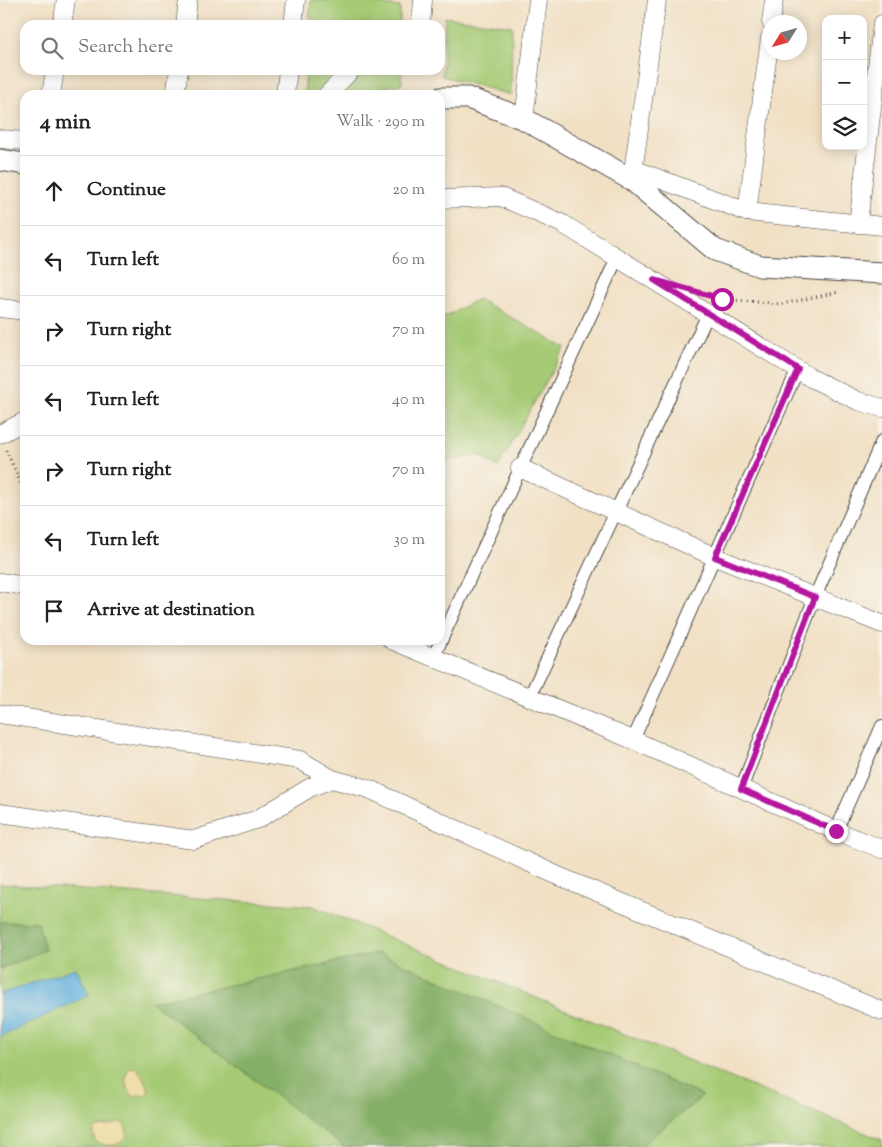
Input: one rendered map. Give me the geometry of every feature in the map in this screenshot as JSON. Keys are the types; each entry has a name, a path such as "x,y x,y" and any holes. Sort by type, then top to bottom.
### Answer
{"street":[{"path":"63,20 66,0"},
{"path":"186,20 188,0"},
{"path":"294,20 296,0"},
{"path":"422,20 424,0"},
{"path":"524,119 538,0"},
{"path":"633,174 657,0"},
{"path":"773,15 774,0"},
{"path":"858,224 882,24"},
{"path":"747,212 767,60"},
{"path":"52,90 54,75"},
{"path":"176,90 178,75"},
{"path":"286,90 288,75"},
{"path":"332,90 347,75"},
{"path":"445,98 468,98 524,119 633,174 747,212 882,226"},
{"path":"0,139 20,141"},
{"path":"0,160 20,163"},
{"path":"633,174 715,250 760,266 882,273"},
{"path":"445,199 501,197 563,224 811,378 858,401 882,408"},
{"path":"445,632 617,258"},
{"path":"0,308 20,310"},
{"path":"529,698 708,314"},
{"path":"633,740 798,369"},
{"path":"2,440 20,425"},
{"path":"741,789 815,597 882,441"},
{"path":"520,468 715,557 882,624"},
{"path":"0,582 20,585"},
{"path":"403,645 633,740 836,831 882,849"},
{"path":"433,658 439,645"},
{"path":"0,714 300,760 332,779 369,789 556,875 882,1011"},
{"path":"836,831 882,726"},
{"path":"0,813 194,840 258,819 311,787 332,779"}],"path":[{"path":"714,297 782,304 844,291"},
{"path":"2,440 20,481"}],"green space":[{"path":"311,0 350,0 400,7 400,20 309,20"},
{"path":"445,17 512,26 511,95 442,76 445,75"},
{"path":"306,75 401,75 402,84 373,90 304,90"},
{"path":"478,299 565,348 498,467 478,455 445,462 445,316"},
{"path":"0,884 313,906 882,1140 882,1147 0,1147"},
{"path":"0,922 38,922 45,950 0,969"},
{"path":"378,953 703,1096 639,1147 344,1147 151,1002"}],"sand":[{"path":"130,1067 137,1068 149,1088 147,1094 133,1096 130,1093 126,1078"},
{"path":"119,1122 126,1128 127,1137 120,1143 112,1145 95,1141 94,1129"}],"water":[{"path":"76,968 89,995 0,1037 0,994"}],"route":[{"path":"722,299 654,280 798,369 715,557 815,597 741,789 836,831"}]}
